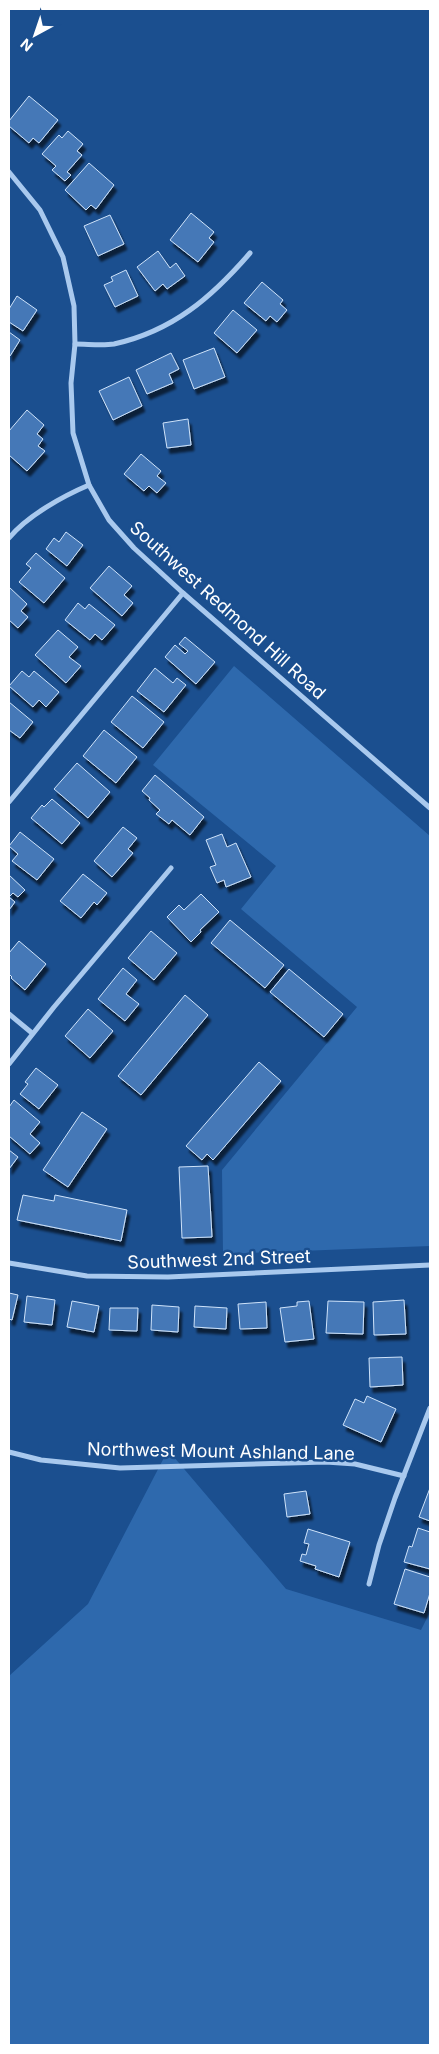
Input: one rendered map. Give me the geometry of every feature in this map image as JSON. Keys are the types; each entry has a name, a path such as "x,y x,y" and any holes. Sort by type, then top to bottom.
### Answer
{"street":[{"name":"Southwest Redmond Hill Road","path":"9,172 40,210 63,258 74,306 75,344 71,383 73,433 89,485 109,520 134,548 183,593 430,808"},
{"path":"75,344 112,344 144,335 179,318 210,296 228,279 250,253"},
{"path":"9,538 36,515 89,485"},
{"path":"9,802 183,593"},
{"path":"9,1064 32,1033 171,868"},
{"path":"9,1014 32,1033"},
{"name":"Southwest 2nd Street","path":"9,1263 88,1276 156,1277 430,1265"},
{"path":"369,1584 379,1545 430,1408"},
{"name":"Northwest Mount Ashland Lane","path":"9,1452 41,1460 120,1468 326,1462 355,1464 404,1476"}],"shaded area":[{"path":"234,666 430,836 430,1246 223,1254 222,1170 357,1007 241,909 276,866 153,765"},
{"path":"168,1450 286,1589 421,1630 430,1612 430,2045 9,2045 9,1676 88,1604"}],"building":[{"path":"29,96 58,120 39,143 33,138 29,143 9,126 9,121"},
{"path":"68,131 83,144 77,151 82,155 67,172 71,175 65,181 52,170 56,166 42,154 59,135 62,138"},
{"path":"89,163 114,185 96,209 91,205 86,210 65,190"},
{"path":"191,213 214,232 209,238 214,242 198,262 170,240"},
{"path":"110,215 124,244 98,256 84,226"},
{"path":"158,251 170,268 176,263 185,276 167,289 163,284 155,291 137,267"},
{"path":"126,270 138,296 115,307 104,285 113,281 111,277"},
{"path":"262,282 283,300 280,304 287,310 277,322 270,316 266,321 244,303"},
{"path":"17,296 37,310 23,331 9,322 9,309"},
{"path":"233,310 257,330 237,353 214,333"},
{"path":"9,332 20,340 10,356 9,355"},
{"path":"214,348 225,377 194,389 183,360"},
{"path":"171,353 179,369 169,374 173,383 147,394 136,370"},
{"path":"129,377 142,406 113,420 99,391"},
{"path":"27,410 44,425 37,434 43,439 38,446 45,451 27,471 9,455 9,431"},
{"path":"188,419 191,445 167,448 163,423"},
{"path":"141,454 161,471 157,476 166,483 157,493 149,486 144,491 124,474"},
{"path":"66,532 83,545 67,566 46,549 54,538 59,542"},
{"path":"36,553 65,578 44,603 19,582 31,568 26,564"},
{"path":"109,566 132,586 124,595 133,603 122,616 90,588"},
{"path":"9,587 27,604 21,611 28,617 18,628 9,620"},
{"path":"78,603 85,609 89,604 115,625 102,640 95,634 90,640 65,620"},
{"path":"58,630 78,647 69,657 81,666 66,683 35,655"},
{"path":"185,637 215,662 196,684 165,657 175,645 185,654 188,651 179,644"},
{"path":"155,668 173,683 177,678 186,685 164,712 137,691"},
{"path":"22,671 29,677 34,671 59,692 46,707 39,700 33,707 9,686"},
{"path":"132,696 164,722 143,748 111,722"},
{"path":"9,702 33,722 20,738 9,730"},
{"path":"104,730 137,757 116,783 83,756"},
{"path":"77,763 110,792 88,818 54,789"},
{"path":"155,775 204,817 190,835 172,820 169,824 156,814 160,810 142,791"},
{"path":"52,799 80,823 62,844 31,818 42,805 44,807"},
{"path":"123,827 137,838 128,849 133,853 112,877 94,861"},
{"path":"20,832 54,859 37,880 12,861 18,854 9,846"},
{"path":"222,834 227,847 236,843 251,877 226,887 224,880 217,883 210,867 216,865 206,840"},
{"path":"83,874 107,893 97,905 94,902 81,918 60,901"},
{"path":"9,875 25,890 18,897 13,893 9,897"},
{"path":"201,894 219,912 200,930 201,932 191,942 167,917 179,905 184,910"},
{"path":"9,897 15,902 9,910"},
{"path":"230,920 284,965 265,988 211,943"},
{"path":"151,931 177,953 154,980 128,958"},
{"path":"19,941 46,964 25,990 9,974 9,953"},
{"path":"123,968 137,980 126,994 139,1004 125,1021 98,999"},
{"path":"289,969 343,1014 324,1037 270,992"},
{"path":"185,995 208,1015 141,1095 118,1076"},
{"path":"88,1009 113,1031 90,1058 65,1036"},
{"path":"259,1062 281,1081 213,1160 207,1154 202,1160 186,1146"},
{"path":"36,1068 58,1085 39,1109 20,1094 28,1084 25,1082"},
{"path":"14,1100 40,1122 30,1134 40,1143 30,1154 9,1136 9,1107"},
{"path":"82,1112 107,1129 68,1187 43,1170"},
{"path":"9,1150 18,1157 9,1169"},
{"path":"208,1166 212,1237 182,1238 179,1167"},
{"path":"23,1195 54,1201 55,1195 127,1210 121,1241 17,1220"},
{"path":"9,1293 18,1295 12,1320 9,1319"},
{"path":"27,1296 55,1300 52,1325 24,1322"},
{"path":"404,1300 406,1334 374,1335 373,1302"},
{"path":"72,1301 99,1306 94,1332 67,1327"},
{"path":"309,1301 314,1339 285,1342 280,1308 297,1306 297,1302"},
{"path":"328,1301 364,1302 363,1334 326,1333"},
{"path":"266,1302 267,1328 240,1329 238,1304"},
{"path":"152,1305 179,1307 178,1332 151,1330"},
{"path":"195,1306 227,1308 226,1329 194,1327"},
{"path":"110,1308 138,1308 137,1331 109,1330"},
{"path":"402,1357 403,1385 370,1387 369,1358"},
{"path":"367,1396 396,1409 381,1442 343,1425 355,1399 364,1403"},
{"path":"430,1488 430,1521 419,1517"},
{"path":"306,1491 310,1514 287,1517 284,1494"},
{"path":"418,1528 430,1532 430,1569 404,1562 409,1546 412,1547"},
{"path":"308,1529 350,1542 339,1577 315,1569 316,1566 300,1561 302,1554 306,1555 309,1544 304,1543"},
{"path":"405,1569 430,1577 430,1593 424,1613 394,1604"}]}
